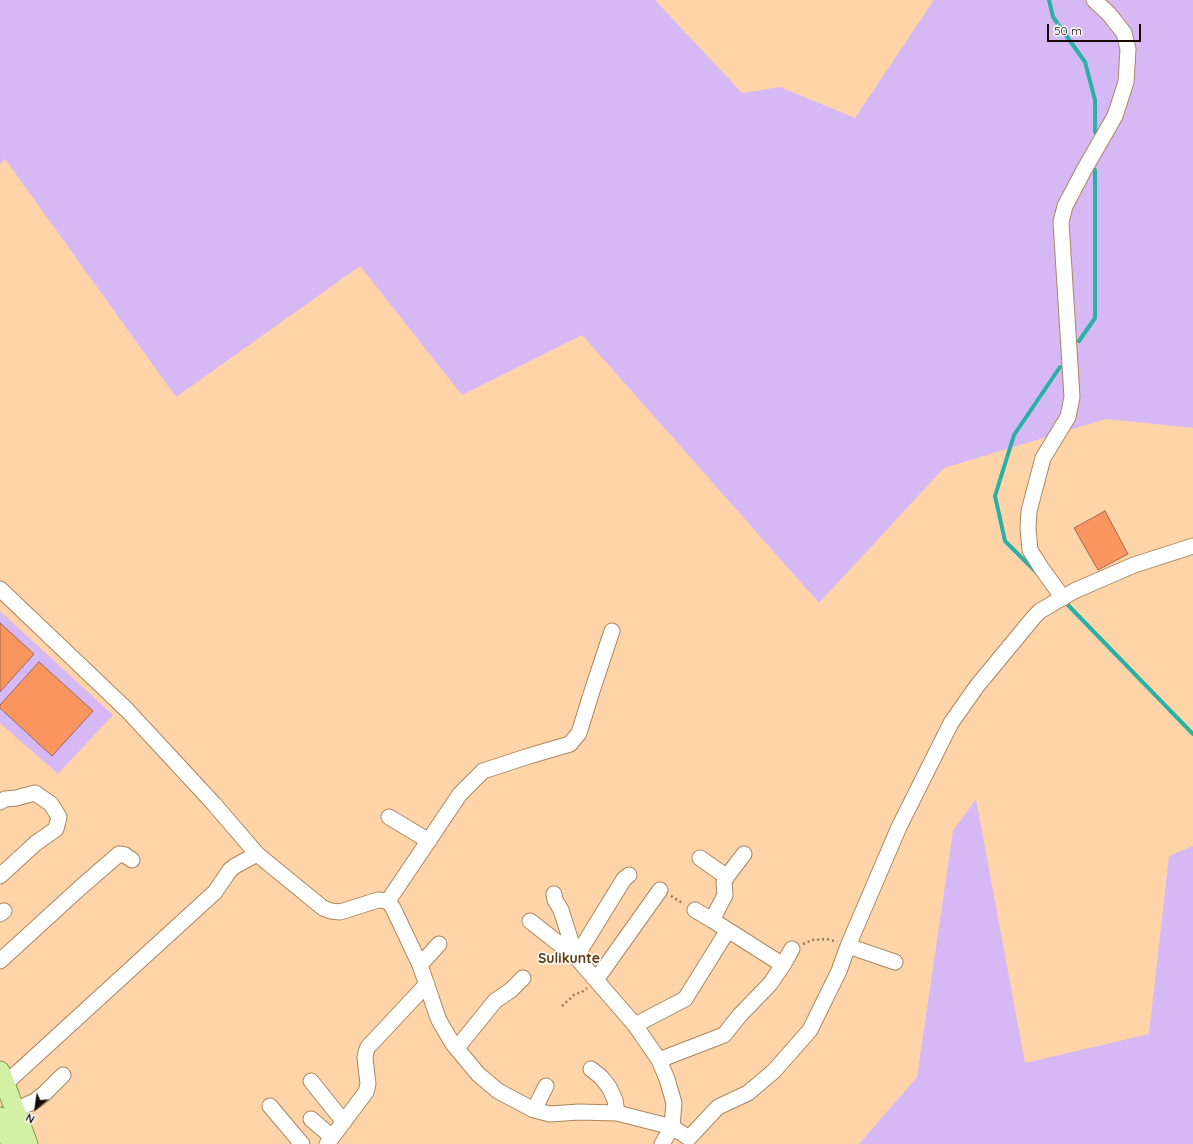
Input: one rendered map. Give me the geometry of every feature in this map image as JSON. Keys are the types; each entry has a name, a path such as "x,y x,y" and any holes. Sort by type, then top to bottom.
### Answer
{"main road":[{"path":"2,1081 8,1113 11,1144"},
{"path":"8,1113 28,1144"}],"street":[{"path":"1059,600 1030,550 1028,528 1029,510 1043,458 1068,417 1072,397 1061,222 1065,206 1115,116 1126,82 1128,49 1124,33 1109,14 1094,0"},
{"path":"0,589 127,710 214,804 257,854 323,908 340,912 378,900 388,901 393,908 420,965 438,1018 453,1044 478,1074 498,1091 534,1110 550,1114 579,1112 617,1113 672,1127 691,1141 718,1107 748,1093 774,1071 805,1037 815,1021 839,971 848,946 899,827 951,723 977,686 1034,617 1040,611 1074,591 1134,565 1193,546"},
{"path":"388,901 460,794 483,771 570,744 579,733 612,631"},
{"path":"0,802 5,799 35,793 51,804 59,817 56,829 36,842 0,876"},
{"path":"389,817 429,841"},
{"path":"0,961 119,854 126,855 132,860"},
{"path":"2,1081 215,892 234,866 257,854"},
{"path":"712,920 724,895 724,882 744,854"},
{"path":"700,858 727,877"},
{"path":"576,957 624,879 629,875"},
{"path":"596,980 660,890"},
{"path":"554,894 555,900 561,910 576,957"},
{"path":"695,910 783,966"},
{"path":"530,922 576,957 636,1025 659,1060 667,1079 674,1103 672,1127 662,1144"},
{"path":"636,1025 685,999 728,930"},
{"path":"420,965 439,944"},
{"path":"848,946 895,962"},
{"path":"659,1060 724,1035 740,1015 770,984 783,966 792,949"},
{"path":"457,1048 495,1001 511,990 523,978"},
{"path":"311,1119 329,1141 366,1092 368,1084 365,1058 368,1047 427,984"},
{"path":"591,1069 601,1077 609,1087 615,1100 617,1113"},
{"path":"8,1113 35,1101 63,1075"},
{"path":"311,1081 344,1122"},
{"path":"534,1110 546,1086"},
{"path":"270,1106 302,1144"}],"path":[{"path":"660,890 695,910"},
{"path":"792,949 812,940 827,939 848,946"},
{"path":"562,1006 575,994 582,992 596,980"}],"shaded area":[{"path":"0,0 655,0 742,93 780,87 855,118 934,0 1193,0 1193,428 1106,419 944,468 819,603 582,335 462,395 360,266 176,397 5,159 0,164"},
{"path":"0,611 113,715 58,774 0,723"},
{"path":"976,799 1025,1063 1149,1034 1169,856 1193,846 1193,1144 859,1144 917,1077 953,831"}],"building":[{"path":"1105,511 1128,554 1098,570 1074,528"},
{"path":"0,623 34,654 0,692"},
{"path":"39,662 93,711 52,756 0,708 0,705"}],"waterway":[{"path":"1049,0 1053,17 1085,62 1095,100 1095,132"},
{"path":"1079,341 1095,318 1095,170"},
{"path":"1037,573 1005,541 995,496 1014,435 1060,367"},
{"path":"1064,601 1193,734"}],"district":[{"name":"Sulikunte","path":"569,959"}]}
